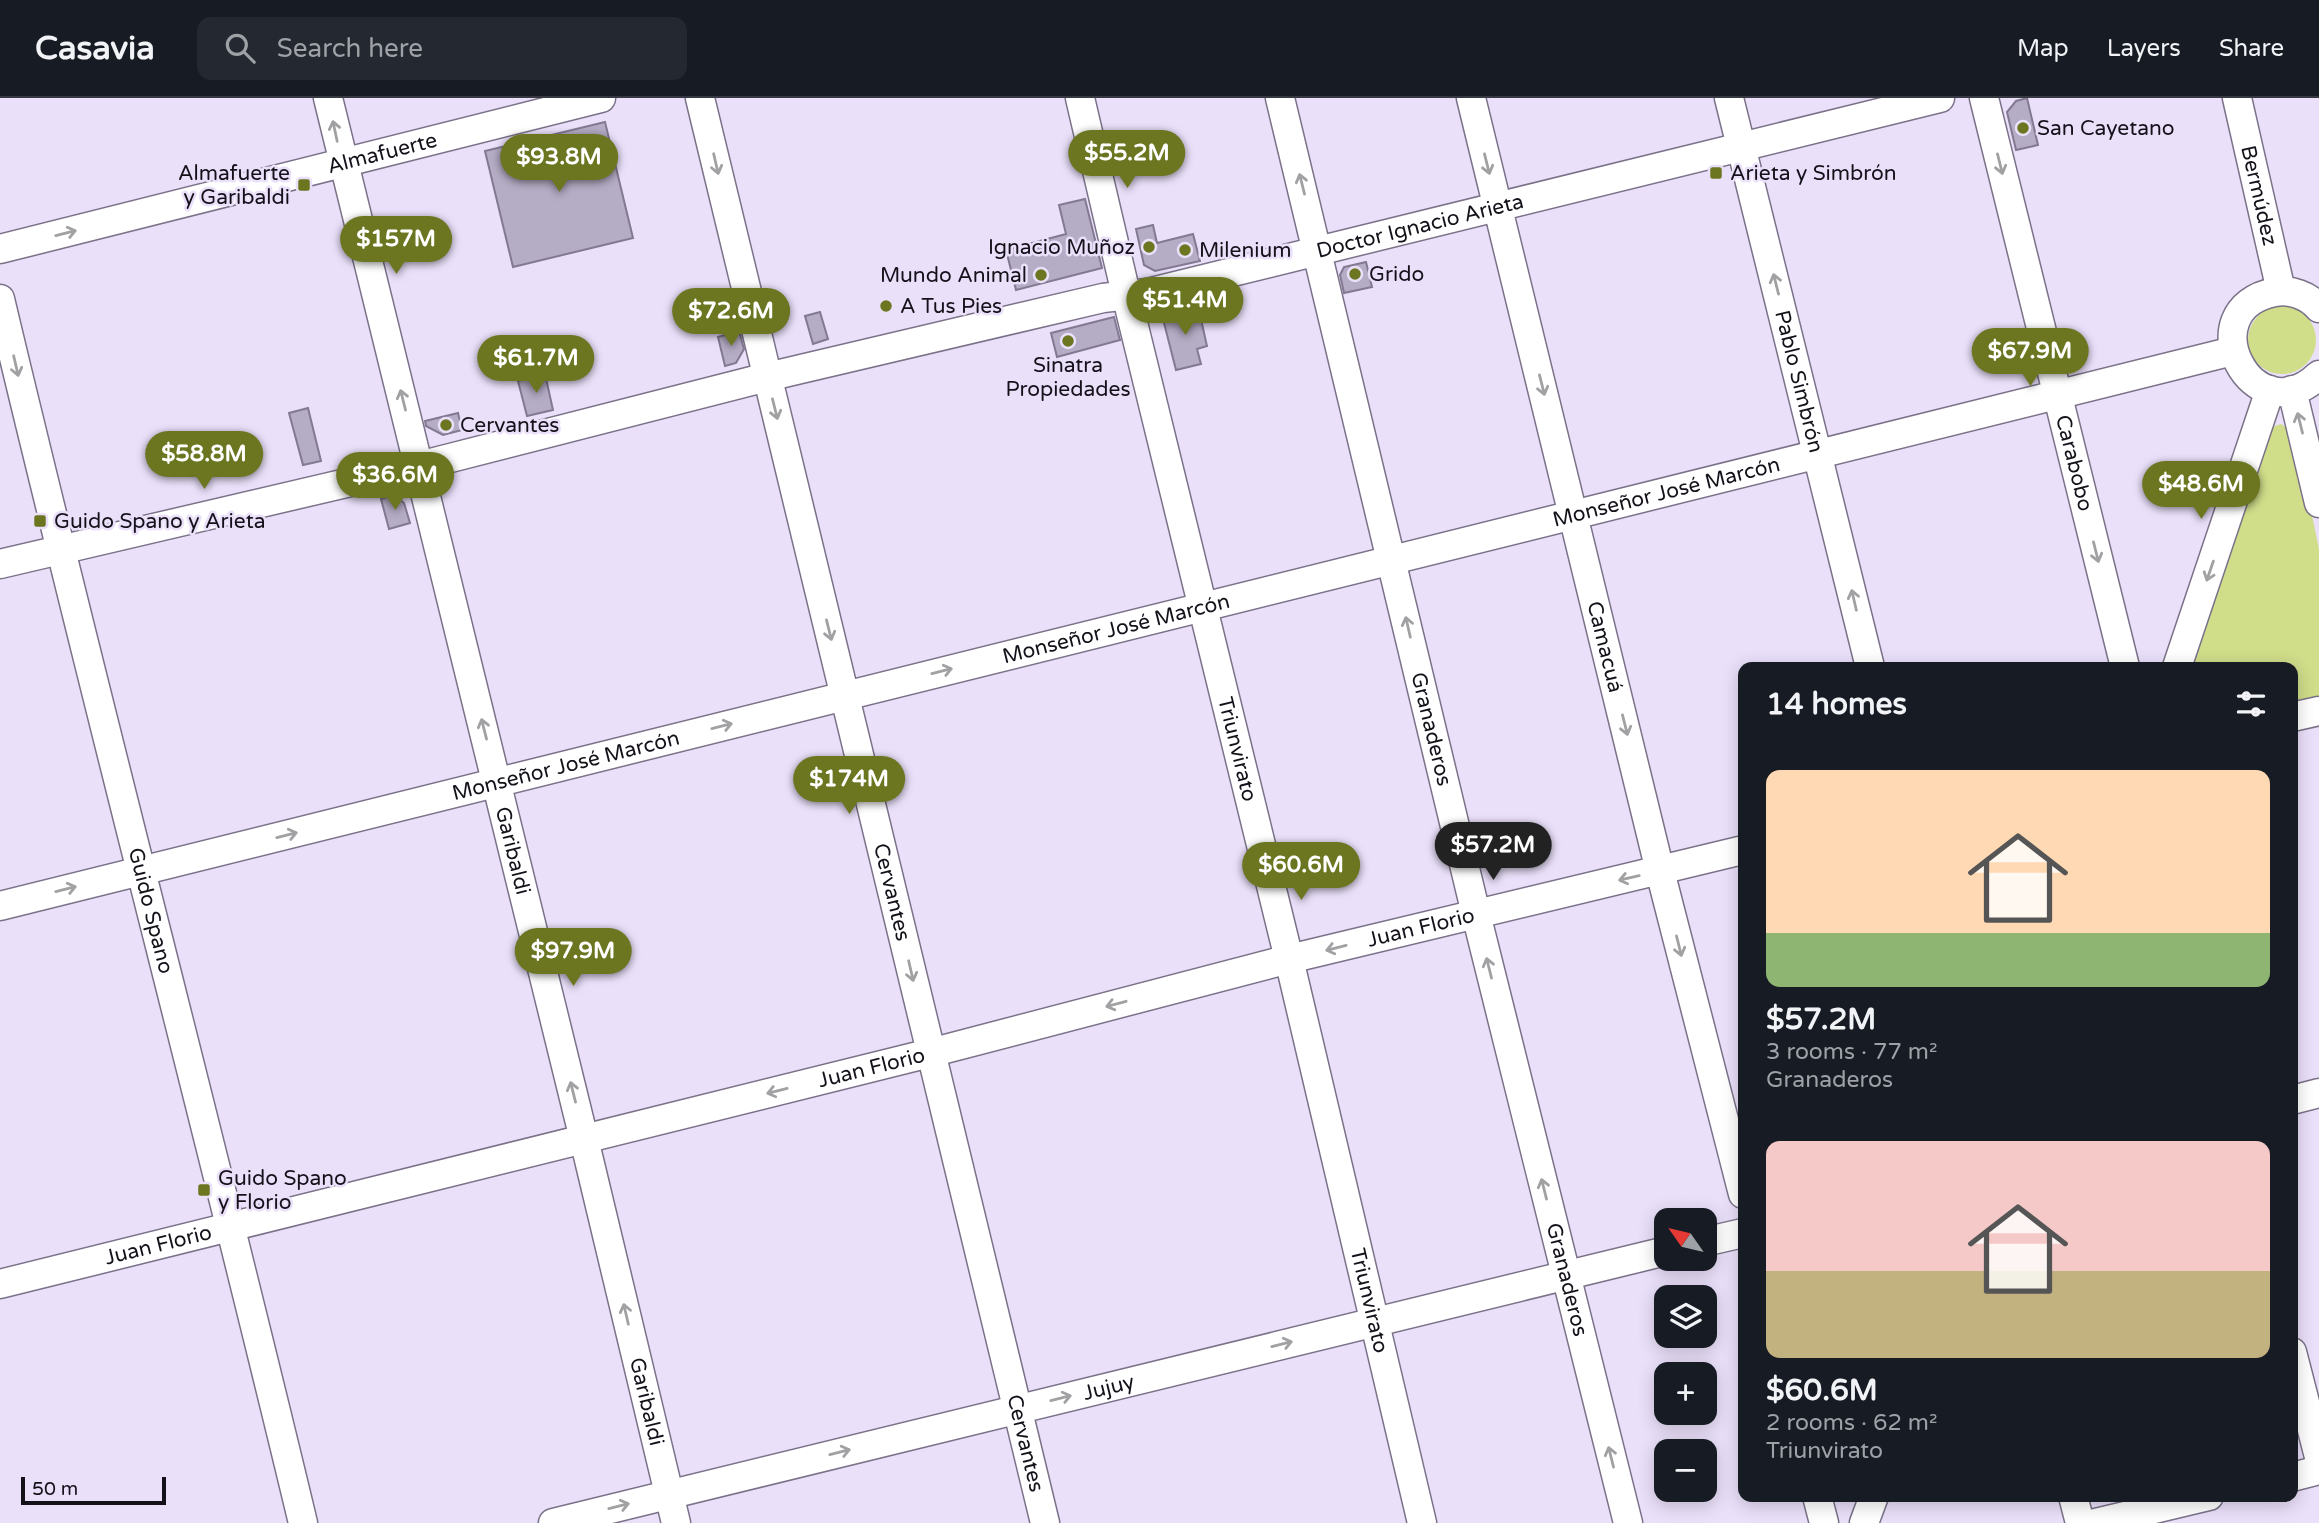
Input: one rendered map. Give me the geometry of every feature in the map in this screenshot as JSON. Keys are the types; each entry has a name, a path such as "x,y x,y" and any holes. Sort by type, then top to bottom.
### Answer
{"street":[{"name":"Garibaldi","path":"328,98 676,1523"},
{"name":"Almafuerte","path":"0,249 601,98"},
{"name":"Cervantes","path":"700,98 1045,1523"},
{"name":"Triunvirato","path":"1080,98 1289,959 1422,1523"},
{"name":"Granaderos","path":"1280,98 1476,914 1628,1523"},
{"name":"Camacuá","path":"1471,98 1660,871 1738,1175"},
{"name":"Pablo Simbrón","path":"1729,98 1869,662"},
{"name":"Doctor Ignacio Arieta","path":"0,564 419,466 767,377 1126,294 1147,293 1940,98"},
{"name":"Carabobo","path":"1983,98 2124,662"},
{"name":"Bermúdez","path":"2237,98 2281,291"},
{"path":"2319,308 2300,294 2281,291 2265,294 2250,302 2239,315 2233,330 2233,351 2244,374 2256,384 2283,390 2301,387 2319,375"},
{"name":"Guido Spano","path":"0,299 140,871 232,1226 303,1523"},
{"name":"Monseñor José Marcón","path":"0,906 2233,351"},
{"path":"2283,390 2319,503"},
{"path":"2179,662 2283,390"},
{"path":"2298,716 2319,711"},
{"name":"Juan Florio","path":"0,1284 930,1053 1289,959 1738,851"},
{"path":"2298,1098 2319,1093"},
{"path":"1717,1239 1738,1234"},
{"name":"Jujuy","path":"553,1523 1654,1254"},
{"path":"2298,1376 2319,1458"},
{"path":"2298,1475 2319,1470"},
{"path":"1819,1502 1824,1523"},
{"path":"1864,1523 1872,1502"},
{"path":"2075,1502 2080,1523"},
{"path":"2095,1523 2184,1502"}],"green space":[{"path":"2275,306 2289,306 2301,311 2311,321 2316,340 2311,359 2301,369 2289,374 2275,374 2263,369 2253,359 2248,347 2248,333 2253,321 2263,311"},
{"path":"2281,424 2290,430 2296,439 2319,549 2319,700 2298,706 2298,662 2189,662 2272,427"}],"building":[{"name":"San Cayetano","path":"2027,98 2038,145 2016,150 2007,112 2016,101"},
{"path":"605,122 633,238 513,267 485,151"},
{"path":"1085,199 1102,268 1016,290 1006,250 1066,234 1059,205"},
{"path":"1153,225 1157,243 1193,234 1200,261 1155,271 1144,265 1136,229"},
{"name":"Grido","path":"1366,262 1372,287 1344,293 1340,275 1344,267"},
{"path":"1198,306 1207,346 1197,349 1201,364 1176,370 1162,315"},
{"path":"820,312 828,339 813,344 805,316"},
{"path":"1114,317 1120,340 1057,357 1051,333"},
{"path":"739,331 744,349 736,363 725,366 718,337"},
{"path":"545,374 553,410 527,416 518,381"},
{"path":"308,408 321,461 303,465 289,413"},
{"name":"Cervantes","path":"458,413 462,430 443,435 426,426 425,421"},
{"path":"394,495 404,503 410,523 389,529 381,499"}],"place":[{"name":"San Cayetano","path":"2023,128"},
{"name":"Arieta y Simbrón","path":"1716,173"},
{"name":"Almafuerte y Garibaldi","path":"304,185"},
{"name":"Ignacio Muñoz","path":"1149,247"},
{"name":"Milenium","path":"1185,250"},
{"name":"Grido","path":"1355,274"},
{"name":"Mundo Animal","path":"1041,275"},
{"name":"A Tus Pies","path":"886,306"},
{"name":"Sinatra Propiedades","path":"1068,341"},
{"name":"Cervantes","path":"446,425"},
{"name":"Guido Spano y Arieta","path":"40,521"},
{"name":"Guido Spano y Florio","path":"204,1190"}]}
